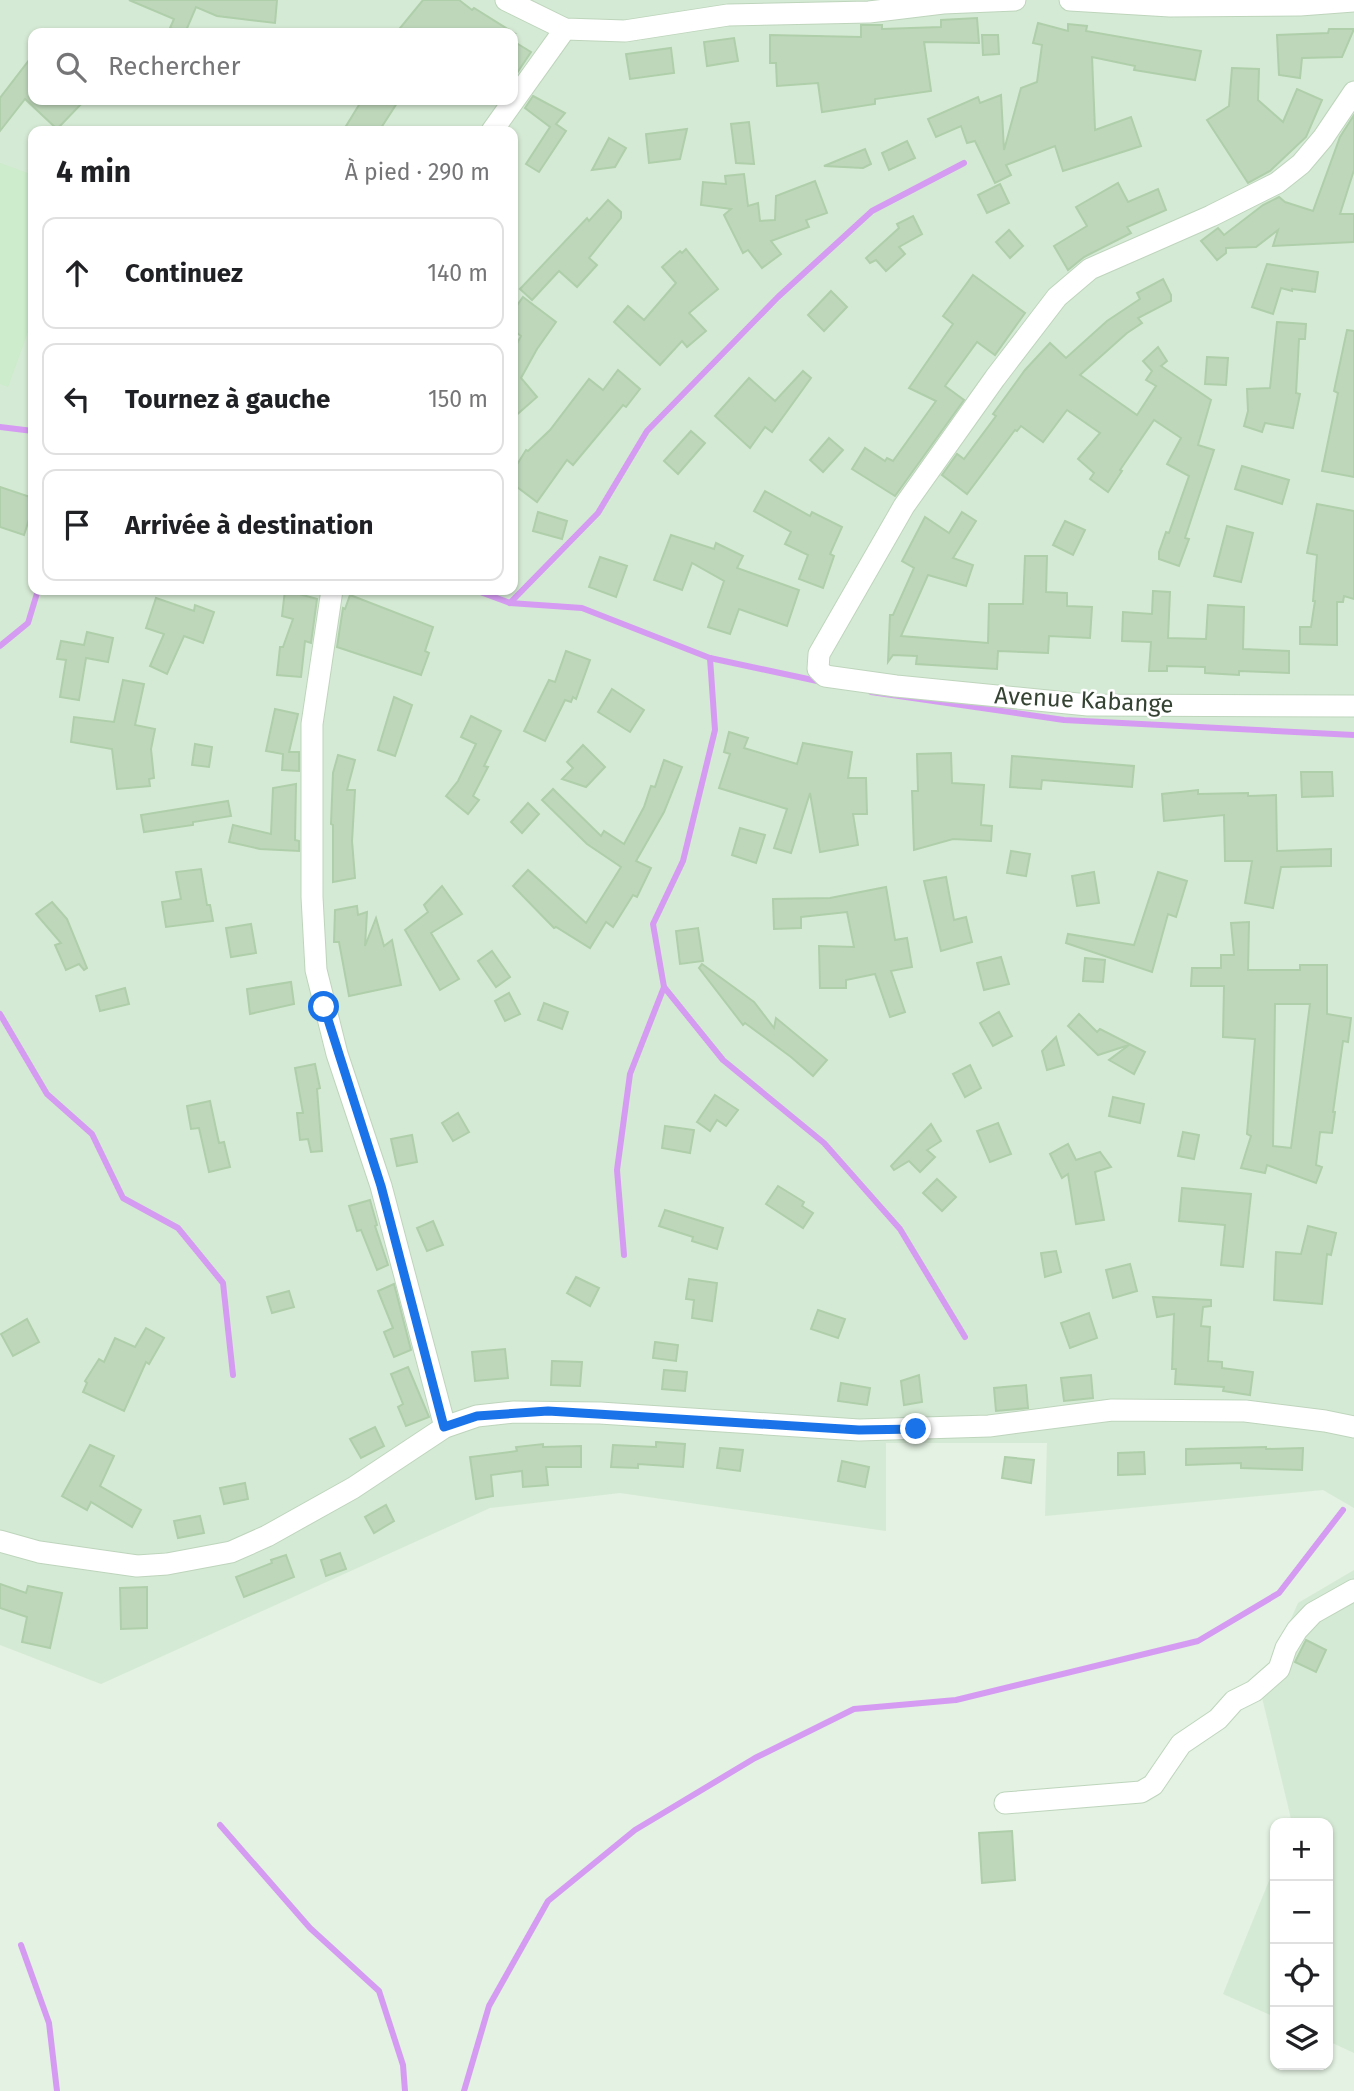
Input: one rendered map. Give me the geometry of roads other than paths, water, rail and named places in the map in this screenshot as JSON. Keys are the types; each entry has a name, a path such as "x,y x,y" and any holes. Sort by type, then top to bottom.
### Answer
{"street":[{"path":"506,0 565,29 625,31 728,16 869,12 943,3 1016,0"},
{"path":"1070,0 1170,6 1300,5 1354,1"},
{"path":"518,95 565,29"},
{"name":"Avenue Kabange","path":"1354,92 1323,138 1301,164 1276,183 1211,216 1090,269 1057,297 995,377 904,506 819,654 818,669 825,676 897,686 1088,705 1354,706"},
{"path":"496,126 511,105"},
{"path":"331,595 312,724 312,897 316,970 337,1054 384,1199 444,1427"},
{"path":"0,1541 39,1552 137,1566 167,1564 231,1552 267,1536 354,1488 444,1427 477,1416 548,1411 859,1430 989,1426 1112,1409 1245,1412 1354,1427"},
{"path":"1005,1803 1141,1792 1153,1784 1186,1739 1218,1718 1234,1701 1254,1691 1279,1669 1286,1648 1297,1630 1313,1613 1354,1590"}],"waterway":[{"path":"518,595 598,513 647,431 778,297 872,211 964,163"},
{"path":"0,427 28,430"},
{"path":"0,646 28,623 36,595"},
{"path":"488,595 510,603 582,608 710,658 822,682"},
{"path":"510,603 518,595"},
{"path":"710,658 715,730 683,861 653,924 664,987 723,1060 824,1143 900,1229 965,1337"},
{"path":"871,692 1064,720 1354,735"},
{"path":"624,1255 617,1170 630,1074 664,987"},
{"path":"0,1014 47,1094 92,1134 123,1198 178,1228 223,1283 233,1375"},
{"path":"464,2091 489,2006 548,1901 635,1830 755,1758 854,1709 956,1700 1198,1641 1279,1593 1343,1510"},
{"path":"220,1825 310,1928 379,1991 403,2065 405,2091"},
{"path":"21,1945 49,2023 57,2091"}]}
